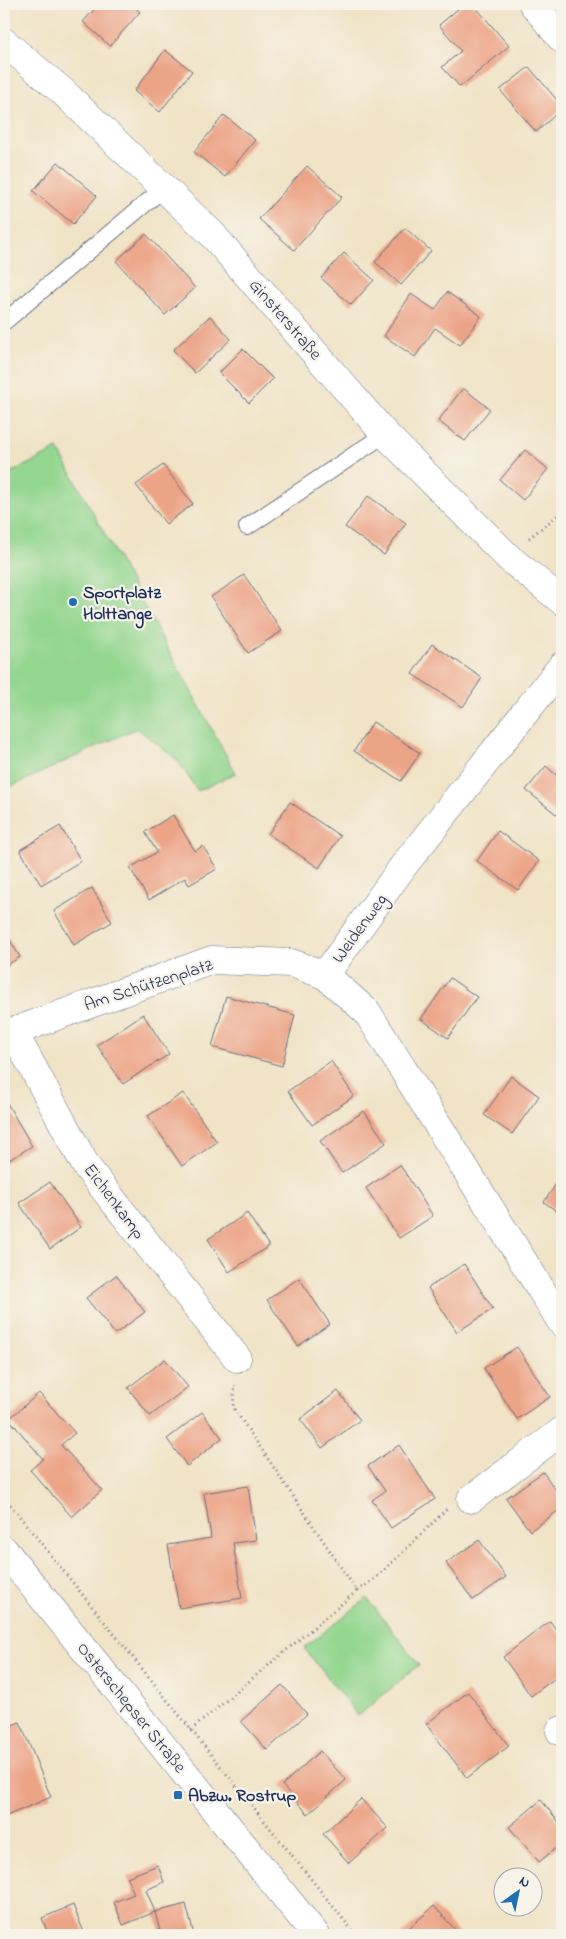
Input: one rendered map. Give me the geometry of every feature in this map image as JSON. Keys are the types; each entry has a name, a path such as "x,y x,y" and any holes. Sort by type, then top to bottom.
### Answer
{"street":[{"path":"533,4 562,38"},
{"name":"Ginsterstraße","path":"4,42 61,90 212,233 386,434 510,559 562,601"},
{"name":"Weidenweg","path":"562,666 404,865 325,976 367,1012 562,1322"},
{"name":"Am Schützenplatz","path":"8,1033 212,960 291,964 325,976"},
{"name":"Eichenkamp","path":"8,1033 86,1166 237,1358"},
{"path":"471,1499 562,1431"},
{"name":"Osterschepser Straße","path":"4,1550 316,1935"}],"lane":[{"path":"4,322 164,188"},
{"path":"247,527 386,434"}],"path":[{"path":"510,559 523,542 562,512"},
{"path":"237,1358 233,1407 358,1591"},
{"path":"4,1497 356,1935"},
{"path":"191,1730 378,1576 445,1509 471,1499"},
{"path":"344,1935 352,1931"}],"green space":[{"name":"Sportplatz Holttange","path":"58,449 236,773 198,791 177,760 137,728 4,790 4,476"},
{"path":"367,1598 419,1665 358,1716 304,1648"}],"building":[{"path":"99,4 131,4 140,12 110,46 83,22"},
{"path":"464,4 473,4 509,46 460,87 442,67 461,51 439,25"},
{"path":"165,50 192,71 160,112 134,91"},
{"path":"529,67 562,106 562,109 536,132 500,90"},
{"path":"224,115 255,140 225,177 194,152"},
{"path":"58,162 97,196 73,224 33,191"},
{"path":"307,166 342,197 294,250 259,219"},
{"path":"405,228 431,251 401,285 375,262"},
{"path":"146,234 195,288 165,315 116,261"},
{"path":"344,253 374,280 351,305 321,278"},
{"path":"447,292 481,316 460,345 435,328 415,357 384,336 411,294 435,310"},
{"path":"210,316 231,339 195,373 173,350"},
{"path":"243,349 273,379 249,403 219,373"},
{"path":"463,388 490,409 465,441 438,421"},
{"path":"525,450 548,469 523,500 500,480"},
{"path":"163,465 193,504 166,524 136,485"},
{"path":"368,496 406,523 384,555 345,527"},
{"path":"244,575 282,631 248,653 211,597"},
{"path":"432,644 482,678 463,707 412,674"},
{"path":"373,722 420,753 401,781 354,751"},
{"path":"546,766 562,780 561,818 526,790"},
{"path":"290,802 340,836 319,868 268,834"},
{"path":"173,815 195,851 203,846 217,869 189,885 185,878 149,900 130,868 157,852 145,832"},
{"path":"60,826 81,861 41,885 20,850"},
{"path":"498,831 539,861 518,890 477,861"},
{"path":"92,888 112,922 74,945 54,911"},
{"path":"4,930 20,957 4,967"},
{"path":"450,978 477,997 448,1038 421,1019"},
{"path":"226,996 295,1015 282,1066 212,1047"},
{"path":"143,1014 169,1054 123,1084 97,1045"},
{"path":"331,1061 354,1096 312,1125 288,1091"},
{"path":"511,1076 539,1096 512,1134 484,1115"},
{"path":"183,1093 217,1142 182,1166 148,1116"},
{"path":"4,1098 32,1146 4,1163"},
{"path":"364,1111 386,1143 342,1173 320,1141"},
{"path":"400,1165 433,1216 399,1238 366,1188"},
{"path":"562,1175 562,1215 544,1202"},
{"path":"50,1182 81,1227 50,1249 19,1203"},
{"path":"247,1213 269,1246 229,1272 208,1239"},
{"path":"464,1264 493,1309 457,1332 428,1288"},
{"path":"116,1275 145,1312 115,1334 86,1298"},
{"path":"299,1278 330,1324 298,1346 267,1300"},
{"path":"517,1347 550,1397 517,1419 484,1368"},
{"path":"165,1359 188,1387 150,1416 128,1388"},
{"path":"338,1391 360,1420 322,1448 300,1419"},
{"path":"39,1393 75,1433 61,1445 102,1490 72,1517 30,1470 43,1459 9,1419"},
{"path":"202,1412 222,1438 187,1466 167,1439"},
{"path":"399,1445 435,1499 391,1528 372,1500 385,1491 368,1466"},
{"path":"543,1472 562,1499 562,1508 530,1531 506,1498"},
{"path":"248,1486 256,1540 233,1543 242,1598 179,1608 168,1545 211,1538 204,1493"},
{"path":"479,1540 506,1577 473,1600 446,1563"},
{"path":"550,1621 562,1638 562,1673 531,1696 503,1657"},
{"path":"282,1685 307,1714 267,1750 241,1721"},
{"path":"468,1692 509,1746 467,1778 426,1724"},
{"path":"20,1722 51,1797 4,1817 4,1728"},
{"path":"320,1751 346,1780 308,1814 282,1785"},
{"path":"361,1799 388,1828 349,1863 323,1834"},
{"path":"541,1800 562,1826 562,1843 539,1862 509,1827"},
{"path":"158,1865 164,1882 146,1890 155,1912 123,1925 114,1902 134,1894 127,1877"},
{"path":"186,1904 194,1935 161,1935 155,1912"},
{"path":"73,1905 85,1935 44,1935 48,1934 42,1918"},
{"path":"434,1906 460,1935 401,1935"}],"place":[{"name":"Sportplatz Holttange","path":"73,602"},
{"name":"Abzw. Rostrup","path":"178,1795"}]}
